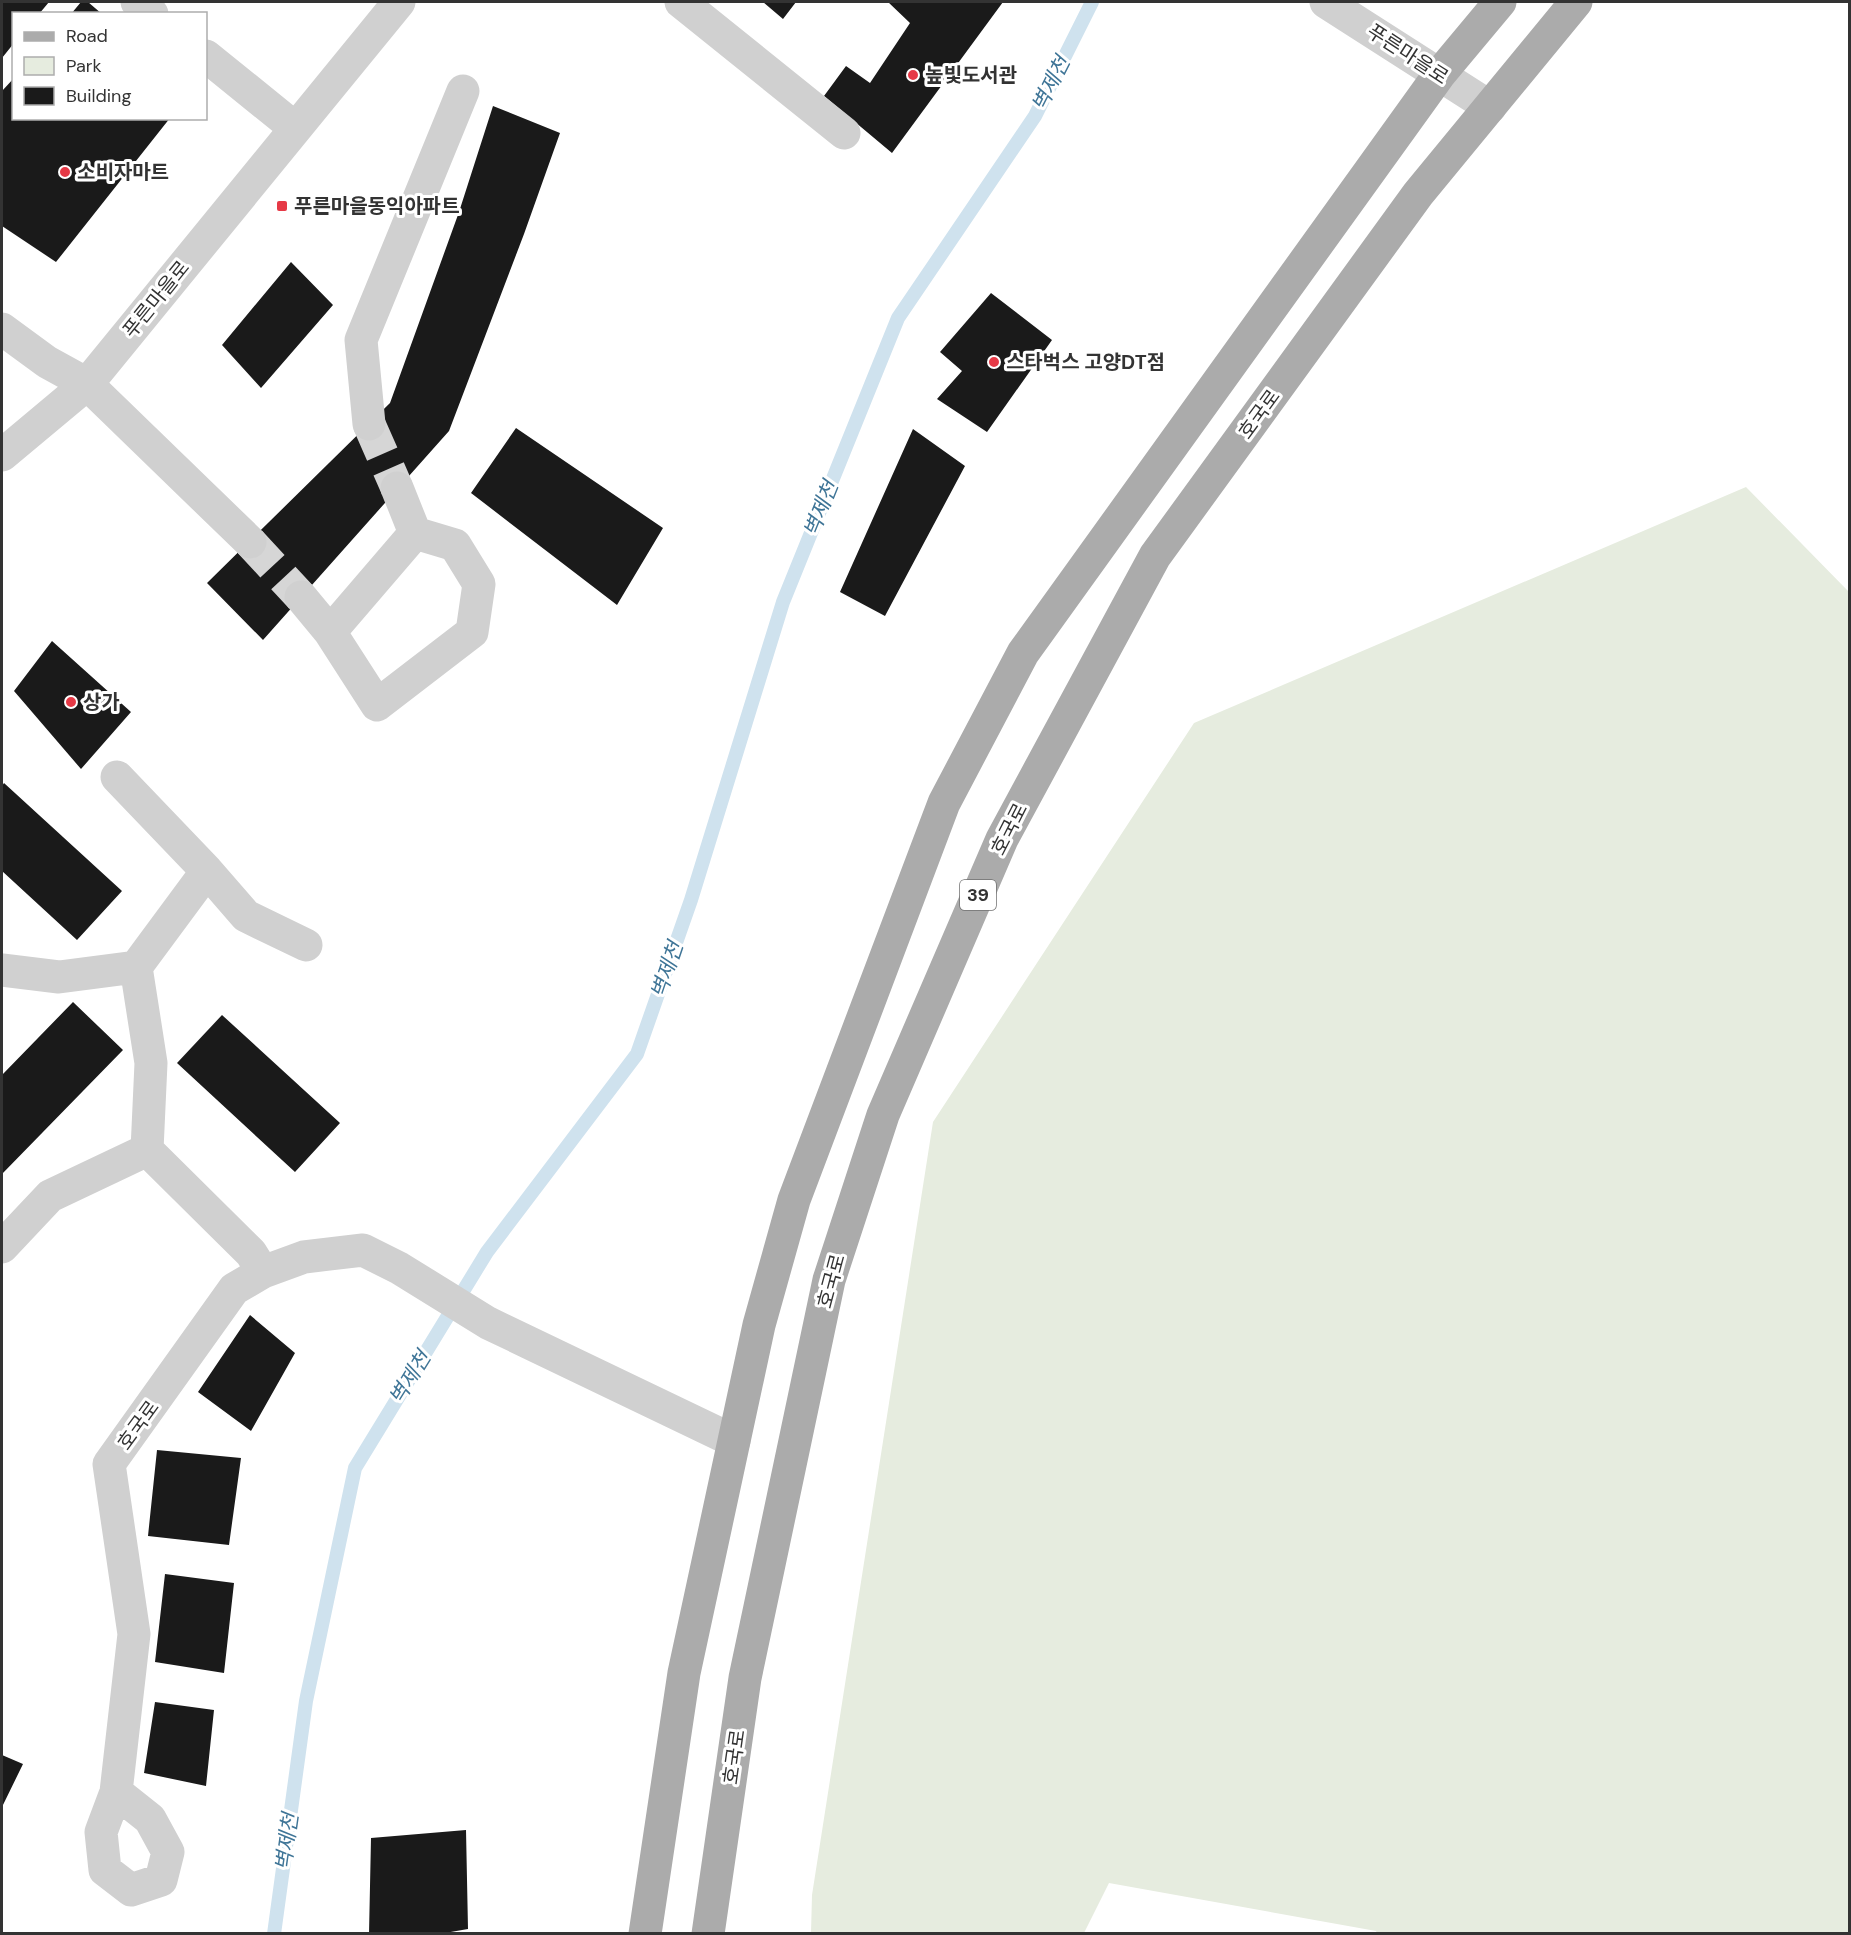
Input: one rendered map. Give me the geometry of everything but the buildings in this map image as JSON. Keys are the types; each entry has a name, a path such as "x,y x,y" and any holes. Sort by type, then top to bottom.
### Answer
{"main road":[{"path":"645,1934 684,1673 759,1325 794,1200 944,803 1023,654 1439,75 1500,2"},
{"name":"호국로","path":"708,1934 745,1678 829,1280 884,1115 1002,838 1155,556 1418,194 1576,2"}],"street":[{"path":"137,2 150,12"},
{"name":"푸른마을로","path":"2,454 87,384 399,2"},
{"path":"681,2 844,132"},
{"name":"푸른마을로","path":"1326,2 1490,107"},
{"path":"207,57 295,128"},
{"path":"369,424 361,340 463,91"},
{"path":"2,329 47,362 87,384 250,542"},
{"path":"301,597 330,632 377,705 472,632 479,584 455,545 415,532 397,488"},
{"path":"330,632 415,532"},
{"path":"117,777 207,871 246,916 306,945"},
{"path":"207,871 136,967 151,1063 147,1150 251,1254 263,1272"},
{"path":"2,970 59,977 136,967"},
{"path":"2,1247 50,1196 147,1150"},
{"name":"호국로","path":"116,1792 134,1634 109,1464 234,1289 263,1272 304,1257 363,1250 399,1268 488,1323 734,1441"}],"green space":[{"path":"1746,487 1849,592 1849,1933 1377,1933 1109,1883 1084,1933 811,1933 812,1895 933,1122 1194,723"}],"waterway":[{"name":"벽제천","path":"274,1934 306,1701 355,1468 487,1252 637,1054 691,900 783,602 898,318 1035,116 1092,2"}],"tunnel":[{"path":"369,424 397,488"},
{"path":"250,542 301,597"}],"place":[{"name":"높빛도서관","path":"913,75"},
{"name":"소비자마트","path":"65,172"},
{"name":"푸른마을동익아파트","path":"282,206"},
{"name":"스타벅스 고양DT점","path":"994,362"},
{"name":"상가","path":"71,702"}]}
